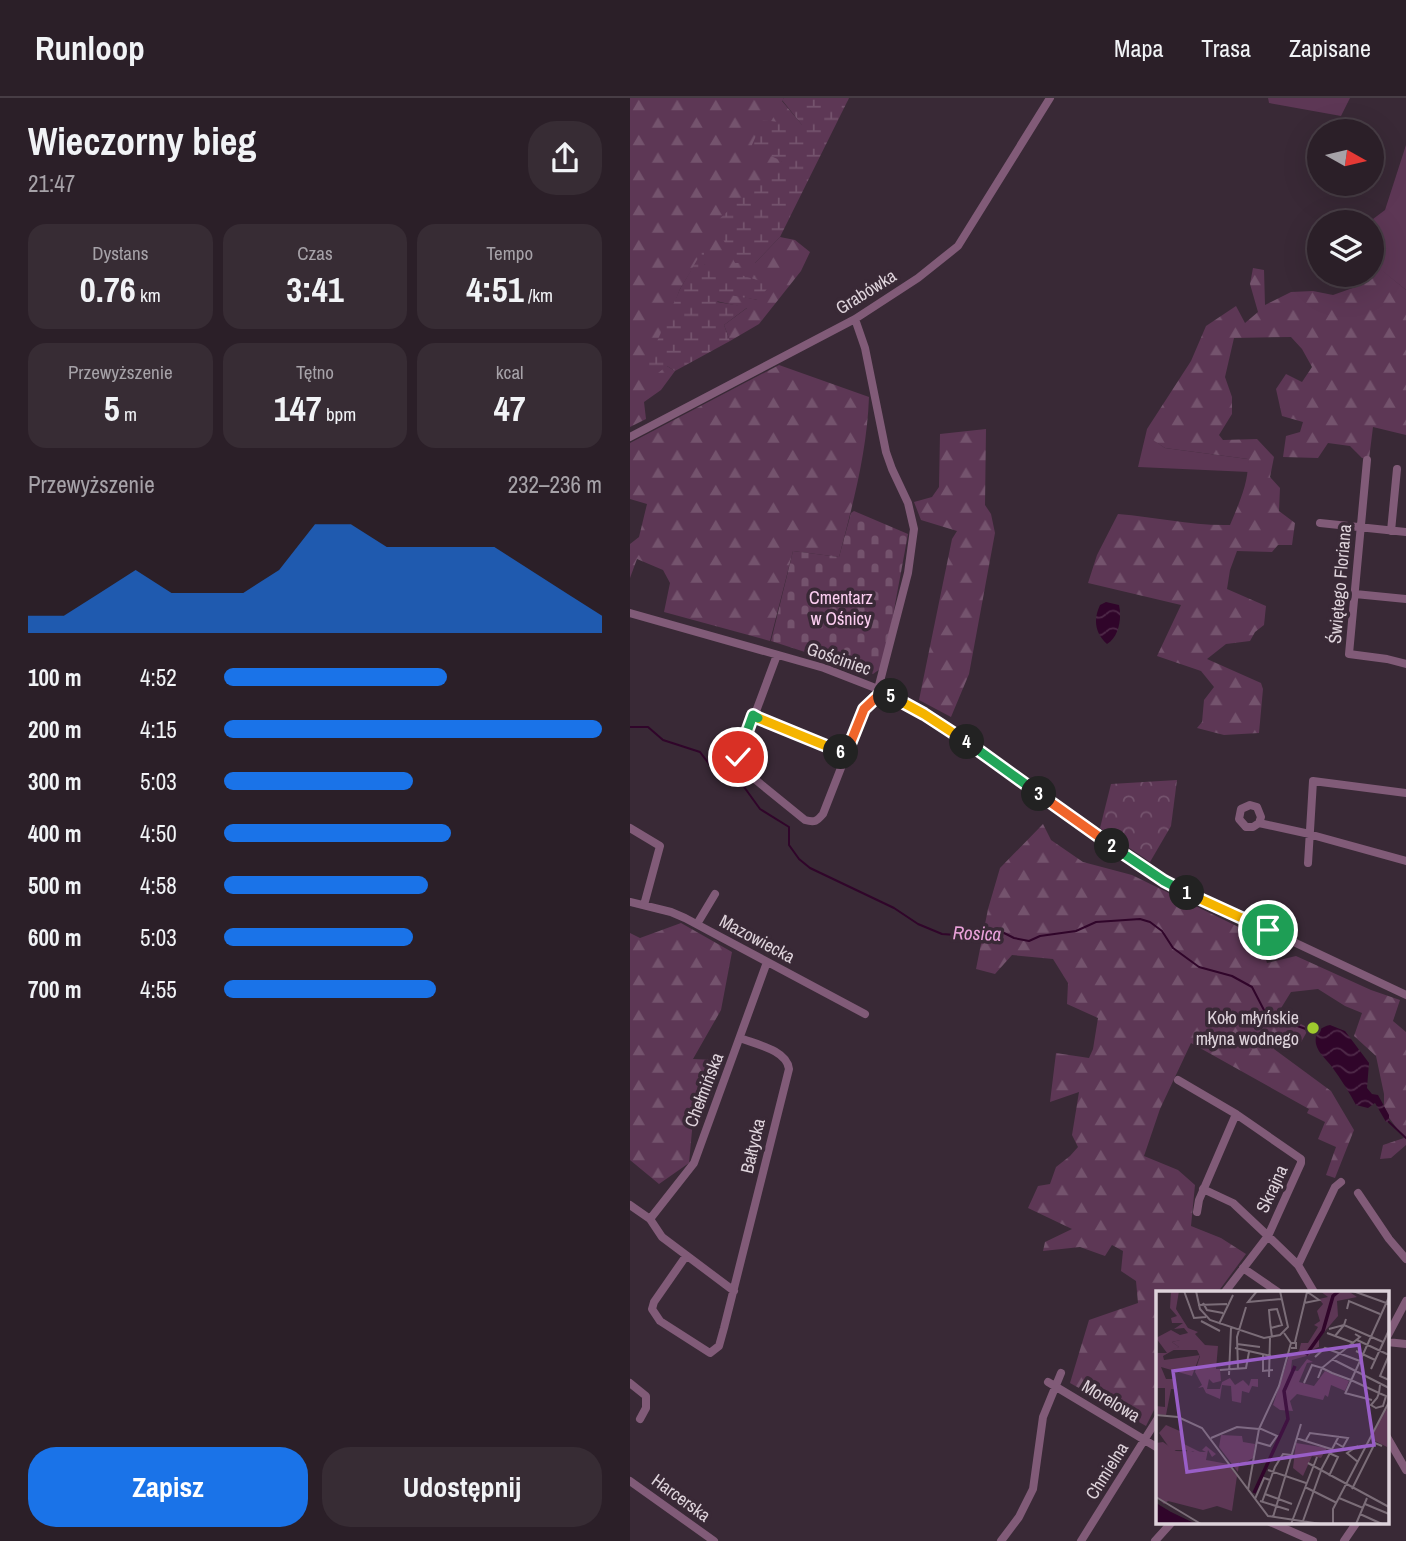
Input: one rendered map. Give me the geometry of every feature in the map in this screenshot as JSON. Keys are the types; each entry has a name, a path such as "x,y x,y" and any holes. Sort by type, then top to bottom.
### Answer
{"street":[{"name":"Grabówka","path":"630,437 855,319 918,278 958,246 1050,98"},
{"path":"778,655 738,757 741,768 812,823 823,814 864,709 880,691 906,583 914,529 908,503 886,452 865,348 855,319"},
{"name":"Świętego Floriana","path":"1367,460 1349,654 1406,664"},
{"path":"1391,531 1396,469"},
{"path":"1321,523 1406,532"},
{"path":"1355,594 1406,599"},
{"name":"Gościniec","path":"630,613 824,668 880,691 950,731 1118,851 1172,885 1406,995"},
{"path":"753,715 846,754"},
{"path":"1308,863 1313,781 1406,793"},
{"path":"1259,823 1406,861"},
{"path":"630,828 660,846 644,905"},
{"path":"697,925 715,894"},
{"name":"Mazowiecka","path":"630,902 671,912 865,1014"},
{"name":"Chełmińska","path":"647,1216 694,1163 767,961"},
{"name":"Bałtycka","path":"686,1256 652,1309 656,1318 705,1352 715,1351 719,1346 734,1291 789,1066 783,1055 740,1038"},
{"name":"Skrajna","path":"1178,1080 1236,1114 1301,1159 1268,1236 1298,1265 1313,1291"},
{"path":"1197,1212 1203,1189 1236,1114"},
{"path":"1298,1265 1335,1187 1341,1182"},
{"path":"1203,1189 1233,1203 1268,1236 1226,1291"},
{"path":"1359,1193 1406,1259"},
{"path":"630,1205 647,1216 662,1237 734,1291"},
{"path":"1243,1268 1276,1291"},
{"path":"1388,1337 1406,1301"},
{"path":"1388,1339 1406,1344"},
{"path":"1001,1541 1019,1517 1032,1489 1036,1474 1039,1433 1051,1384 1061,1373"},
{"path":"630,1383 646,1395 646,1408 640,1419"},
{"name":"Morelowa","path":"1051,1384 1156,1447"},
{"name":"Chmielna","path":"1081,1541 1156,1420"},
{"path":"1388,1439 1406,1470"},
{"name":"Harcerska","path":"630,1481 704,1538 714,1541"},
{"path":"1155,1541 1170,1524"},
{"path":"1344,1541 1356,1524"},
{"path":"1288,1525 1313,1541"}],"green space":[{"path":"630,98 784,98 782,101 803,126 782,161 755,263 780,237 795,240 810,252 801,271 759,324 730,341 724,325 747,308 716,301 724,293 758,300 704,264 704,250 680,289 669,318 667,366 675,371 661,390 644,402 646,419 630,427"},
{"path":"849,98 780,237 755,263 735,263 715,223 782,161 751,147 763,120 802,125 782,100"},
{"path":"1268,98 1350,98 1341,116 1269,103"},
{"path":"1406,145 1406,290 1384,273 1385,210"},
{"path":"704,248 704,264 771,284 758,300 724,294 717,302 748,307 724,325 730,341 675,371 667,366 653,377 645,369 680,289"},
{"path":"1253,268 1264,270 1265,305 1291,292 1313,291 1333,295 1356,287 1384,287 1384,272 1406,290 1406,435 1373,427 1369,459 1362,458 1350,446 1328,443 1318,458 1283,457 1286,436 1300,432 1303,422 1282,416 1276,389 1286,374 1302,382 1312,367 1302,349 1291,337 1234,338 1225,377 1232,397 1232,414 1219,435 1223,440 1257,439 1274,457 1270,477 1280,488 1279,511 1295,523 1292,545 1278,545 1272,552 1237,551 1227,589 1266,606 1264,625 1255,632 1250,641 1226,644 1207,659 1261,683 1263,689 1259,733 1224,735 1197,728 1202,722 1204,700 1214,687 1201,671 1157,656 1181,605 1088,583 1097,555 1118,514 1230,525 1245,485 1248,459 1165,448 1147,436 1147,429 1191,361 1206,326 1236,306 1245,323 1258,312 1250,284"},
{"path":"779,365 869,397 862,458 839,557 793,551 770,641 664,612 670,583 663,570 637,559 630,578 630,544 639,537 647,504 630,499 630,443"},
{"path":"986,429 985,505 991,514 995,533 969,674 951,717 919,700 952,539 957,531 921,520 914,502 932,497 939,487 940,434"},
{"path":"1147,429 1148,436 1165,448 1248,459 1249,472 1138,467"},
{"name":"Cmentarz w Ośnicy","path":"854,511 908,534 880,669 873,674 771,641 793,551 839,557 851,513"},
{"path":"1177,780 1171,826 1150,862 1100,828 1111,784"},
{"path":"1043,824 1051,840 1083,862 1132,875 1259,937 1267,963 1296,956 1400,1000 1393,1021 1406,1032 1406,1145 1391,1158 1380,1159 1383,1145 1404,1138 1384,1111 1384,1094 1376,1056 1354,1036 1362,1013 1318,989 1291,992 1278,1013 1309,1028 1300,1044 1272,1036 1274,1049 1331,1091 1354,1130 1335,1178 1326,1175 1336,1147 1318,1139 1325,1122 1307,1113 1309,1109 1191,1043 1160,1109 1144,1156 1178,1170 1195,1185 1191,1226 1221,1238 1246,1254 1219,1291 1156,1291 1156,1406 1146,1426 1070,1383 1089,1320 1138,1303 1136,1281 1121,1271 1123,1251 1112,1245 1105,1256 1080,1247 1043,1251 1045,1242 1072,1229 1028,1208 1038,1186 1050,1184 1056,1167 1078,1147 1072,1135 1079,1092 1050,1102 1056,1053 1089,1058 1098,1018 1067,1004 1068,983 1053,959 1012,955 995,974 976,969 988,909 1000,868"},
{"path":"681,923 732,952 721,1010 693,1059 716,1060 712,1096 693,1120 689,1163 659,1184 630,1160 630,933 640,938"}],"water":[{"path":"1106,602 1119,605 1120,616 1117,632 1107,644 1098,631 1096,621 1100,605"},
{"path":"1330,1025 1345,1031 1369,1063 1367,1088 1372,1094 1378,1095 1389,1115 1389,1122 1386,1122 1375,1103 1368,1108 1356,1105 1319,1050 1316,1044 1317,1034 1323,1027"}],"waterway":[{"name":"Rosica","path":"630,727 648,727 663,740 700,752 719,777 739,780 760,809 789,827 789,845 810,868 894,908 918,924 942,934 998,930 1014,938 1029,941 1040,936 1076,931 1096,922 1140,919 1150,922 1162,931 1173,948 1199,967 1232,976 1252,987 1266,1014 1273,1020 1317,1033"},
{"name":"Rosica","path":"1389,1122 1406,1138"}],"place":[{"name":"Koło młyńskie młyna wodnego","path":"1313,1028"}],"route":[{"path":"738,757 753,715 846,754 864,709 882,692 950,731 1164,881 1268,930"}]}
